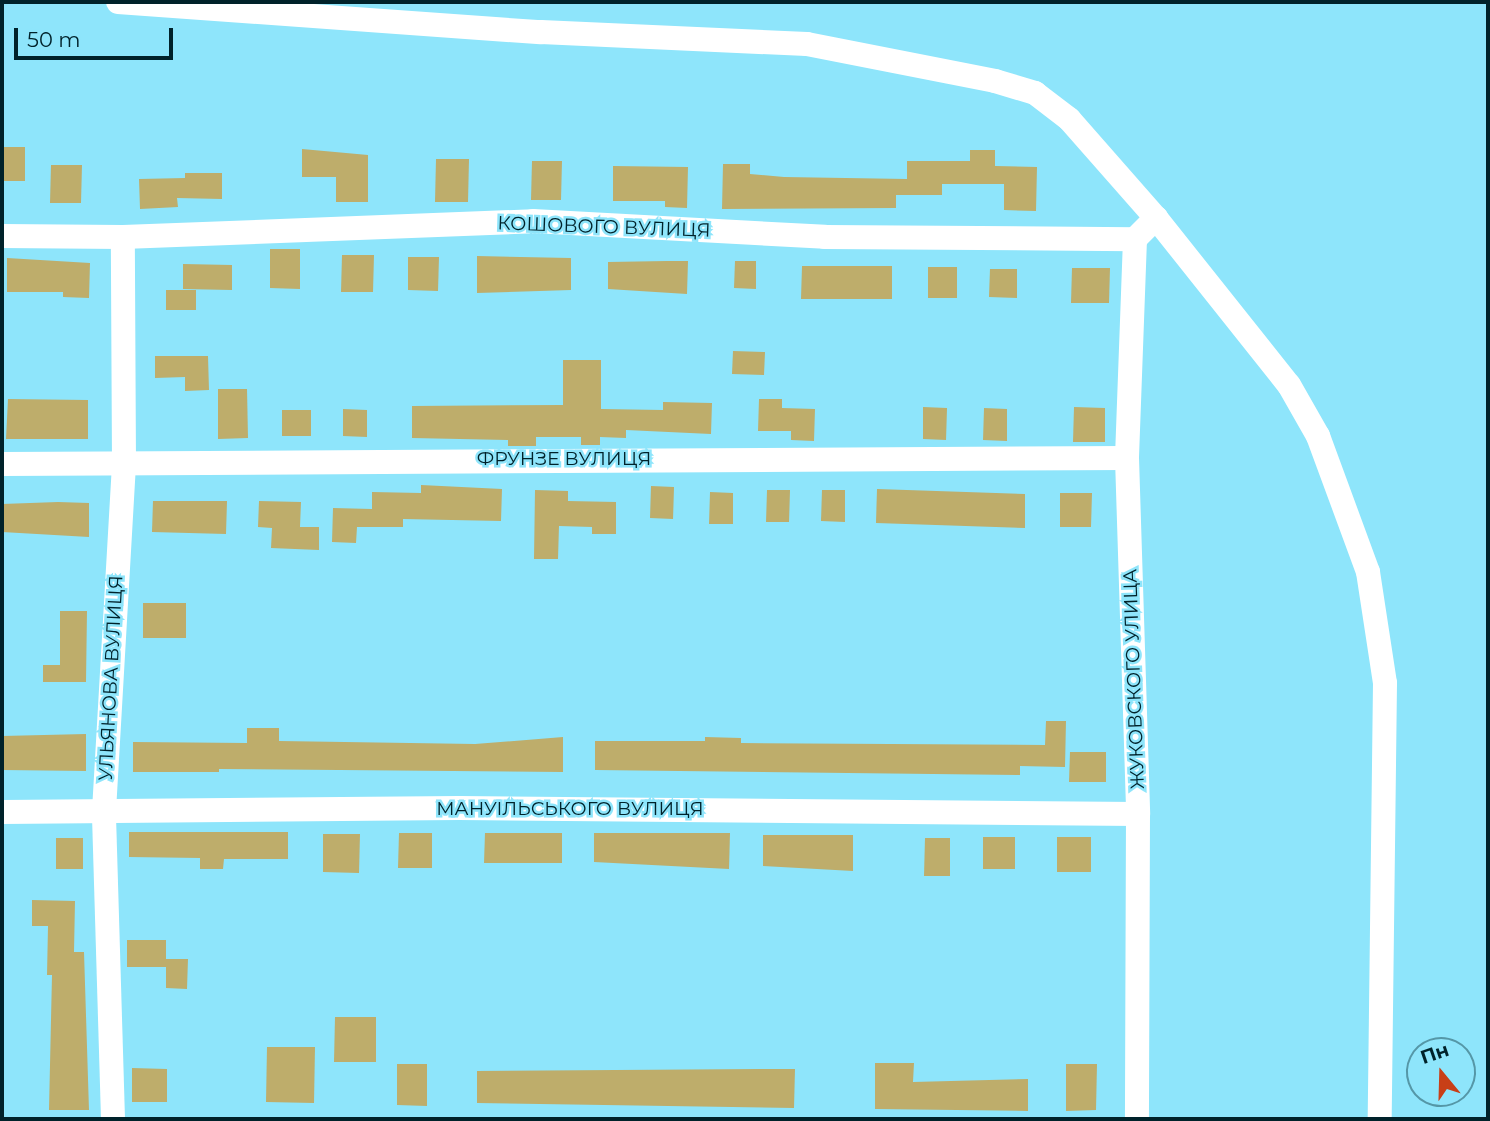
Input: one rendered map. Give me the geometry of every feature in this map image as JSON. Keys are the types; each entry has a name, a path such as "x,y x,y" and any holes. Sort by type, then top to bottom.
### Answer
{"street":[{"path":"118,2 541,32 807,44 995,81 1035,93 1069,119 1156,218 1289,386 1318,436 1368,572 1385,683 1380,1119"},
{"path":"1135,239 1156,218"},
{"name":"КОШОВОГО ВУЛИЦЯ","path":"2,236 123,237 533,221 825,237 1135,239"},
{"name":"УЛЬЯНОВА ВУЛИЦЯ","path":"113,1119 104,811 124,464 123,237"},
{"name":"ЖУКОВСКОГО УЛИЦА","path":"1135,239 1127,458 1138,814 1137,1119"},
{"name":"ФРУНЗЕ ВУЛИЦЯ","path":"2,464 1127,458"},
{"name":"МАНУІЛЬСЬКОГО ВУЛИЦЯ","path":"2,812 459,808 1138,814"}],"building":[{"path":"2,147 25,147 25,181 2,181"},
{"path":"302,149 368,155 368,202 336,202 336,177 302,177"},
{"path":"970,150 995,150 995,166 1037,167 1036,211 1004,210 1004,184 942,184 942,195 896,195 896,208 722,209 723,164 750,164 750,174 784,177 907,179 907,161 970,161"},
{"path":"436,159 469,159 468,202 435,202"},
{"path":"532,161 562,161 561,200 531,200"},
{"path":"51,165 82,165 81,203 50,203"},
{"path":"613,166 688,167 687,208 665,207 665,201 613,201"},
{"path":"185,173 222,173 222,199 177,198 178,207 140,209 139,179 185,178"},
{"path":"270,249 300,249 300,289 270,288"},
{"path":"342,255 374,255 373,292 341,292"},
{"path":"477,256 571,258 571,290 477,293"},
{"path":"408,257 439,257 438,291 408,290"},
{"path":"7,258 90,263 89,298 63,297 63,292 7,292"},
{"path":"688,261 687,294 608,289 608,262"},
{"path":"735,261 756,261 756,289 734,288"},
{"path":"183,264 232,265 232,290 183,289"},
{"path":"802,266 892,266 892,299 801,299"},
{"path":"928,267 957,267 957,298 928,298"},
{"path":"1072,268 1110,268 1109,303 1071,303"},
{"path":"990,269 1017,269 1017,298 989,297"},
{"path":"166,290 196,290 196,310 166,310"},
{"path":"733,351 765,352 764,375 732,374"},
{"path":"155,356 208,356 209,390 185,391 185,377 155,378"},
{"path":"563,360 601,360 601,409 663,410 663,402 712,403 711,434 626,430 626,438 600,437 600,445 581,445 581,437 536,437 536,446 508,446 508,440 412,438 412,406 563,405"},
{"path":"218,389 247,389 248,438 218,439"},
{"path":"8,399 88,400 88,439 6,439"},
{"path":"759,399 782,399 782,408 815,409 814,441 791,440 791,431 758,431"},
{"path":"923,407 947,408 946,440 923,439"},
{"path":"1074,407 1105,408 1105,442 1073,442"},
{"path":"984,408 1007,409 1007,441 983,440"},
{"path":"343,409 367,410 367,437 343,436"},
{"path":"282,410 311,410 311,436 282,436"},
{"path":"421,485 502,489 501,521 403,519 403,527 357,527 356,543 332,542 333,508 372,509 372,492 421,493"},
{"path":"651,486 674,487 673,519 650,518"},
{"path":"877,489 1025,494 1025,528 876,523"},
{"path":"535,490 568,491 568,501 616,502 616,534 592,534 592,527 559,526 558,559 534,559"},
{"path":"767,490 790,490 789,522 766,522"},
{"path":"822,490 845,490 845,522 821,521"},
{"path":"710,492 733,493 733,524 709,524"},
{"path":"1060,493 1092,493 1091,527 1060,527"},
{"path":"153,501 227,501 226,534 152,532"},
{"path":"259,501 301,502 300,527 319,527 319,550 271,548 272,528 258,527"},
{"path":"89,503 89,537 2,532 2,504"},
{"path":"143,603 186,603 186,638 143,638"},
{"path":"60,611 87,611 86,682 43,682 43,665 60,665"},
{"path":"1046,721 1066,721 1065,767 1020,766 1020,775 595,770 595,741 705,741 705,737 741,738 741,743 1045,745"},
{"path":"247,728 279,728 279,741 475,744 563,737 563,772 219,769 219,772 133,772 133,742 247,743"},
{"path":"86,734 86,771 2,770 2,736"},
{"path":"1070,752 1106,752 1106,782 1069,782"},
{"path":"129,832 288,832 288,859 224,859 223,869 200,869 200,858 129,857"},
{"path":"399,833 432,833 432,868 398,868"},
{"path":"485,833 562,833 562,863 484,863"},
{"path":"594,833 730,833 729,869 594,862"},
{"path":"323,834 360,834 359,873 323,872"},
{"path":"763,835 853,835 853,871 763,866"},
{"path":"983,837 1015,837 1015,869 983,869"},
{"path":"1057,837 1091,837 1091,872 1057,872"},
{"path":"56,838 83,838 83,869 56,869"},
{"path":"925,838 950,838 950,876 924,876"},
{"path":"32,900 75,901 74,952 84,952 89,1110 49,1110 52,975 47,975 48,926 32,926"},
{"path":"127,940 166,940 166,959 188,959 187,989 166,988 166,967 127,967"},
{"path":"335,1017 376,1017 376,1062 334,1062"},
{"path":"267,1047 315,1047 314,1103 266,1102"},
{"path":"875,1063 914,1063 913,1082 1028,1079 1028,1111 875,1109"},
{"path":"397,1064 427,1064 427,1106 397,1105"},
{"path":"1066,1064 1097,1064 1096,1110 1066,1111"},
{"path":"132,1068 167,1069 167,1102 132,1102"},
{"path":"795,1069 794,1108 477,1103 477,1071"}]}
